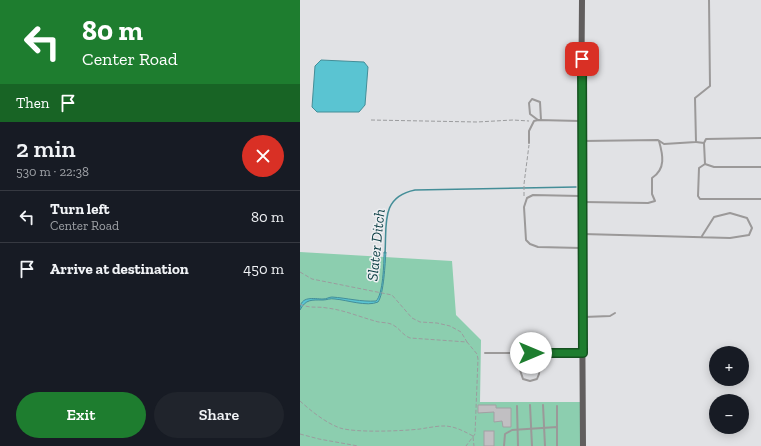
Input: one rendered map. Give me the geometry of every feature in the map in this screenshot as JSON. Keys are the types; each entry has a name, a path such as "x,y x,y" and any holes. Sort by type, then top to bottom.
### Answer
{"main road":[{"path":"582,0 581,141 584,446"}],"lane":[{"path":"696,142 695,98 710,86 709,0"},
{"path":"532,99 540,102 540,120 530,114 529,103 532,99"},
{"path":"529,143 529,131 534,122 540,120 581,122"},
{"path":"705,164 704,144 706,139 761,138"},
{"path":"582,248 538,247 530,244 526,240 524,207 527,198 533,195 648,203 655,201 652,194 652,178 659,173 663,154 658,140"},
{"path":"581,141 658,140 664,144 696,142 704,144"},
{"path":"705,164 714,167 761,167"},
{"path":"705,164 699,168 698,196 700,199 761,199"},
{"path":"582,234 702,236 730,238 748,235 752,228 747,218 730,213 714,217 702,236"},
{"path":"582,317 610,316 615,313"},
{"path":"485,353 583,353"},
{"path":"521,353 521,376 523,379 530,381 537,379 539,374 541,353"},
{"path":"517,406 518,446"},
{"path":"530,406 532,446"},
{"path":"543,406 545,446"},
{"path":"556,406 557,446"},
{"path":"504,446 505,434 517,429 557,427"}],"path":[{"path":"371,120 476,122 513,120 534,122"},
{"path":"524,192 529,143"},
{"path":"300,272 312,279 392,295 412,318 417,321 450,326 461,332 477,354 478,359 475,430 466,446"},
{"path":"300,304 305,307 328,308 361,316 376,322 390,324 404,336 410,338 467,342"},
{"path":"300,401 333,425 346,430 411,430 441,425 462,430 473,436"},
{"path":"300,434 326,441 358,446"},
{"path":"473,436 474,446"}],"green space":[{"path":"300,252 452,261 456,315 481,340 480,402 580,402 580,446 300,446"}],"water":[{"path":"321,60 364,62 368,67 365,105 359,112 317,112 312,107 315,66"},
{"path":"384,252 386,252 384,278 382,292 378,302 363,304 333,299 312,300 304,304 300,310 302,302 308,299 324,299 332,297 376,301 382,286"}],"building":[{"path":"478,405 496,405 496,408 511,408 511,427 503,427 502,421 494,422 494,412 478,413"},
{"path":"484,431 494,431 494,446 484,446"}],"waterway":[{"name":"Slater Ditch","path":"385,253 386,223 391,206 396,199 415,190 576,187"}],"route":[{"path":"531,353 583,353 581,122 582,59"}]}
